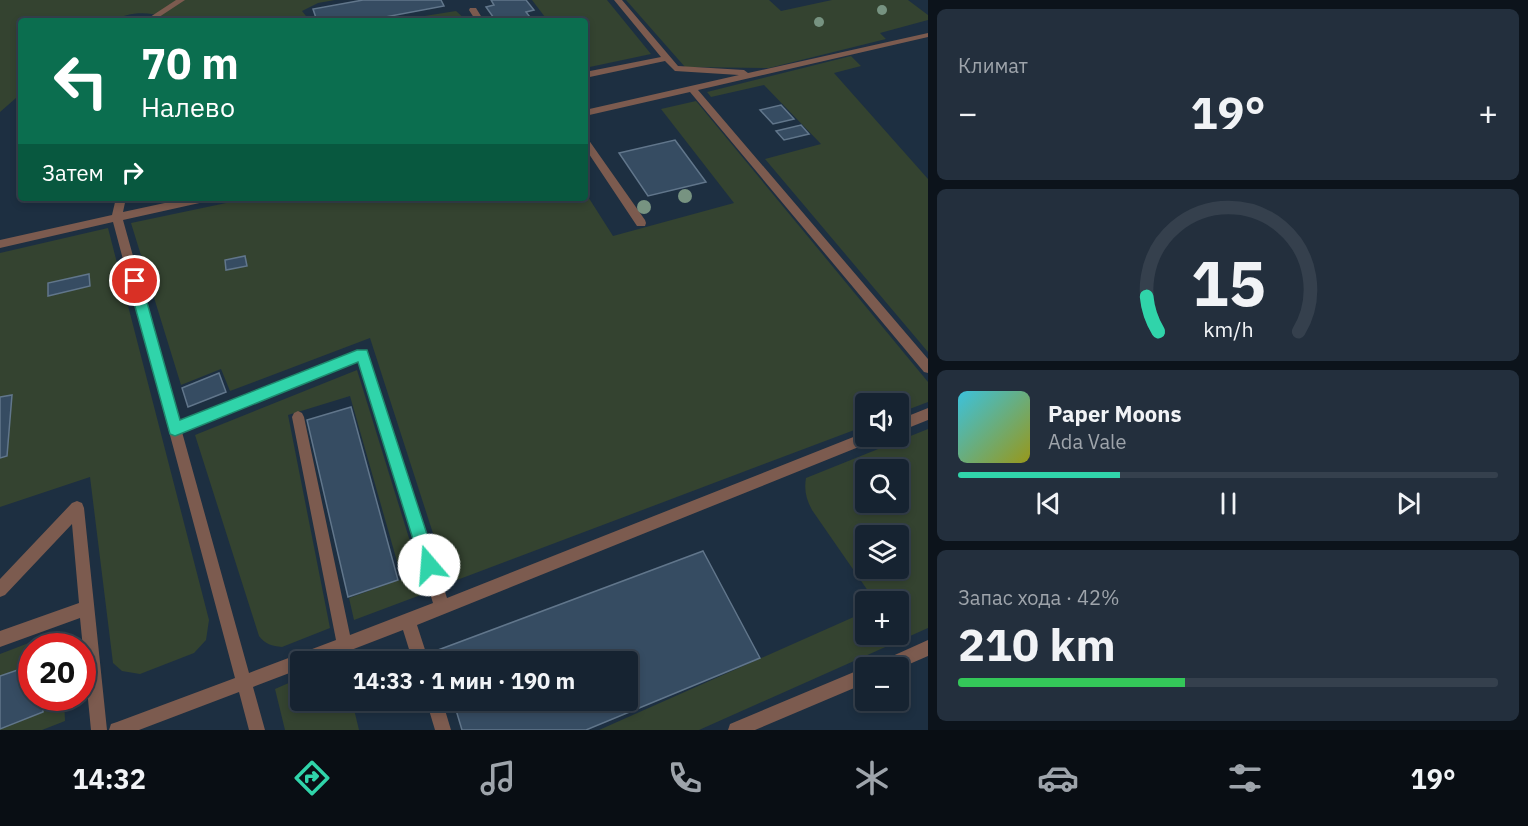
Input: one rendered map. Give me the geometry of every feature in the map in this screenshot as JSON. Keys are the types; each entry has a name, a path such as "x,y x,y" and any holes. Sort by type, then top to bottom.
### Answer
{"lane":[{"path":"153,18 181,0"},
{"path":"618,0 675,68 758,74"},
{"path":"473,10 478,18"},
{"path":"588,112 926,37"},
{"path":"588,74 667,58"},
{"path":"692,89 928,368"},
{"path":"588,145 640,223"},
{"path":"120,201 117,218 257,730"},
{"path":"0,244 191,201"},
{"path":"175,429 362,354 442,607"},
{"path":"909,422 928,414"},
{"path":"298,417 344,645"},
{"path":"117,730 408,621 855,442"},
{"path":"0,590 77,508 99,730"},
{"path":"0,639 87,608"},
{"path":"408,621 418,651"},
{"path":"907,657 928,648"},
{"path":"736,730 855,680"},
{"path":"437,711 443,730"}],"green space":[{"path":"0,0 335,0 318,3 302,11 308,18 165,18 144,13 119,18 18,18 18,97 0,112"},
{"path":"532,0 607,0 651,54 588,67 588,18 546,18"},
{"path":"626,0 769,0 781,11 832,0 908,0 928,15 928,20 880,33 886,39 769,68 685,67"},
{"path":"456,11 464,18 412,18"},
{"path":"851,56 861,66 834,73 928,179 928,352 765,159 821,144 764,85 711,97 707,92"},
{"path":"696,101 928,382 928,402 909,409 909,393 855,393 855,430 449,583 370,338 230,391 221,369 181,385 131,223 236,201 588,201 588,197 613,236 734,203 661,109"},
{"path":"108,228 209,620 206,640 194,653 140,674 122,671 113,663 90,477 0,507 0,253"},
{"path":"357,370 426,593 354,620 349,598 402,579 350,396 288,415 330,628 282,647 272,645 259,636 195,435"},
{"path":"928,429 928,628 909,636 909,591 868,591 860,579 909,579 909,525 855,525 855,572 812,510 805,487 806,478 883,447 909,447 909,437"},
{"path":"855,616 855,645 890,645 863,657 855,657 855,661 699,730 599,730"},
{"path":"18,647 18,711 65,711 65,721 42,730 0,730 0,654"},
{"path":"290,682 290,711 354,711 359,730 285,730 275,689"}],"building":[{"path":"363,0 441,0 444,6 380,18 316,18 313,9"},
{"path":"491,0 526,0 534,10 526,12 531,18 494,18 486,7 494,5"},
{"path":"781,105 794,119 773,124 760,110"},
{"path":"801,125 809,134 784,140 776,131"},
{"path":"675,140 706,182 648,196 619,153"},
{"path":"245,256 247,266 226,270 225,260"},
{"path":"89,274 90,286 48,296 48,283"},
{"path":"219,373 226,392 188,407 182,388"},
{"path":"12,395 7,456 0,458 0,397"},
{"path":"351,407 398,580 348,597 307,420"},
{"path":"703,551 760,658 638,708 638,651 438,650"},
{"path":"18,670 18,711 43,712 0,729 0,676"},
{"path":"456,711 632,711 586,730 462,730"}],"route":[{"path":"135,281 175,429 362,354 429,565"}]}
